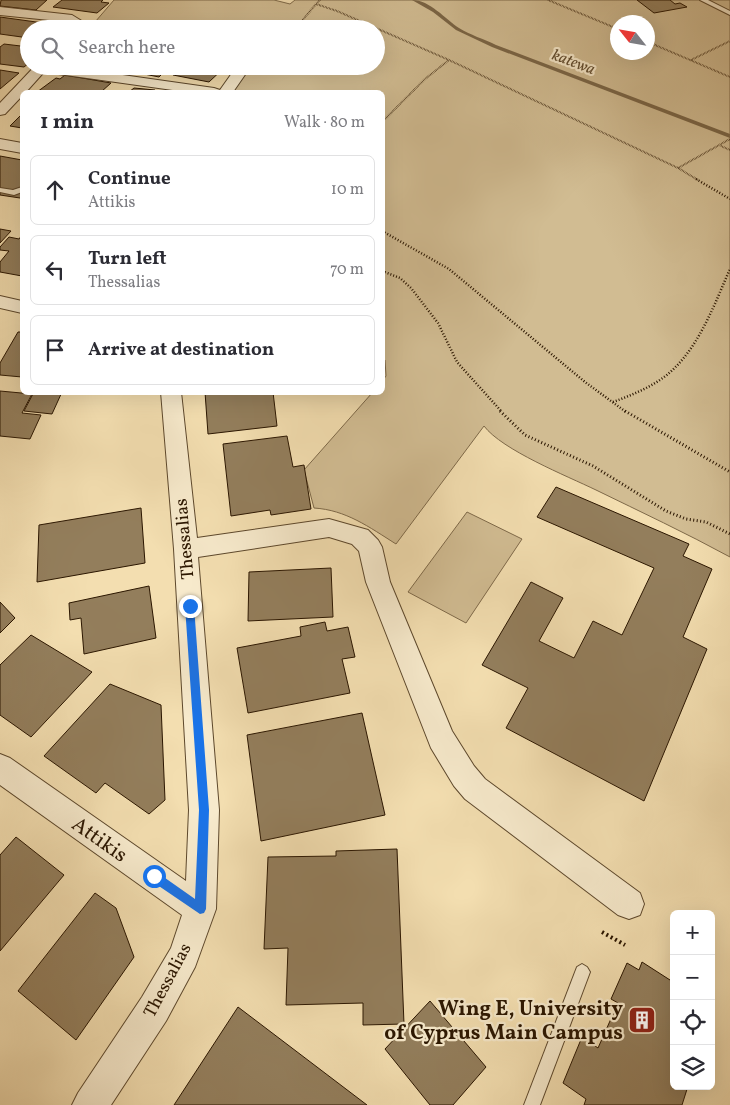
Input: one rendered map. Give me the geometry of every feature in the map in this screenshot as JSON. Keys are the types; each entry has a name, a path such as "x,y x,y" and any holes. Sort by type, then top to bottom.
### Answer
{"street":[{"path":"0,11 50,20"},
{"path":"0,111 34,75"},
{"path":"97,75 200,90"},
{"path":"227,90 238,75"},
{"path":"0,144 20,148"},
{"name":"Thessalias","path":"90,1105 154,1009 180,964 200,909 204,810 186,549 171,395"},
{"path":"186,549 329,528 348,532 366,541 370,547 378,582 441,739 464,776 475,789 629,904"},
{"name":"Attikis","path":"0,768 200,909"}],"lane":[{"path":"703,0 730,13"},
{"path":"0,190 14,193 20,190"},
{"path":"532,1105 582,972"}],"path":[{"path":"303,20 320,0"},
{"path":"548,0 610,26"},
{"path":"316,4 358,20"},
{"path":"385,32 449,60 678,168 730,199"},
{"path":"691,60 730,41"},
{"path":"655,45 730,77"},
{"path":"385,119 425,79 449,60"},
{"path":"678,168 730,139"},
{"path":"720,146 730,150"},
{"path":"385,233 449,269 585,382 612,402 660,433 730,472"},
{"path":"612,402 656,383 669,373 684,357 697,337 730,269"},
{"path":"385,272 400,278 411,288 438,324 457,362 511,424 525,435 593,466 666,511 686,519 706,522 730,534"},
{"path":"602,932 625,945"}],"shaded area":[{"path":"114,0 274,0 290,4 295,0 730,0 730,557 536,462 505,444 484,426 396,544 347,516 326,509 314,508 304,470 370,395 385,395 385,90 234,90 243,75 385,75 385,20 97,20"},
{"path":"467,512 522,539 466,623 408,592"}],"building":[{"path":"1,0 47,0 36,10 0,6"},
{"path":"62,0 103,0 101,2 109,3 97,13 53,7"},
{"path":"637,0 670,0 675,4 680,3 687,7 654,13"},
{"path":"0,17 22,20 20,20 20,37 0,34"},
{"path":"4,44 20,46 20,66 0,64 0,47"},
{"path":"0,70 19,73 0,89"},
{"path":"65,75 111,83 103,90 40,90 56,78 60,79"},
{"path":"173,75 216,75 209,82"},
{"path":"134,88 155,90 132,90"},
{"path":"20,116 20,128 10,126"},
{"path":"0,156 20,160 20,198 0,195"},
{"path":"0,229 11,231 0,243"},
{"path":"9,237 20,238 20,276 0,272 0,262 9,251 0,250 0,247"},
{"path":"18,332 20,332 20,377 0,375 0,363"},
{"path":"0,391 31,395 22,413 41,415 30,439 0,436"},
{"path":"32,395 61,395 52,414 24,411"},
{"path":"205,395 273,395 277,426 208,434"},
{"path":"287,436 293,467 304,465 311,509 271,515 270,510 231,516 223,444"},
{"path":"556,487 689,544 683,556 712,569 683,637 707,649 644,801 506,728 528,688 482,665 531,582 563,598 539,641 574,658 593,621 622,635 654,568 537,517"},
{"path":"141,508 145,563 37,582 39,525"},
{"path":"331,568 333,617 248,621 249,572"},
{"path":"149,586 156,638 84,654 81,618 70,620 69,603"},
{"path":"0,602 15,618 0,633"},
{"path":"325,622 327,631 348,627 355,657 342,659 350,693 248,713 237,648 301,636 300,627"},
{"path":"31,635 92,672 31,737 0,715 0,665"},
{"path":"110,684 161,705 165,800 149,814 105,783 96,793 44,756"},
{"path":"362,713 385,815 261,841 247,735"},
{"path":"16,837 64,875 0,951 0,855"},
{"path":"397,849 404,1024 363,1025 363,1003 286,1005 288,948 264,949 268,857 336,856 336,851"},
{"path":"95,893 116,908 134,957 76,1040 18,991"},
{"name":"Wing Ε, University of Cyprus Main Campus","path":"642,962 670,980 670,1090 687,1090 682,1105 584,1105 586,1099 563,1083 582,1037 598,1048 618,1003 611,999 627,963 639,970"},
{"path":"430,1001 486,1067 453,1105 430,1105 385,1049"},
{"path":"238,1007 367,1105 174,1105"}],"waterway":[{"name":"katewa","path":"414,0 435,11 458,29 494,46 730,136"}],"place":[{"name":"Wing Ε, University of Cyprus Main Campus","path":"642,1020"}],"route":[{"path":"154,876 200,909 204,810 190,606"}]}
